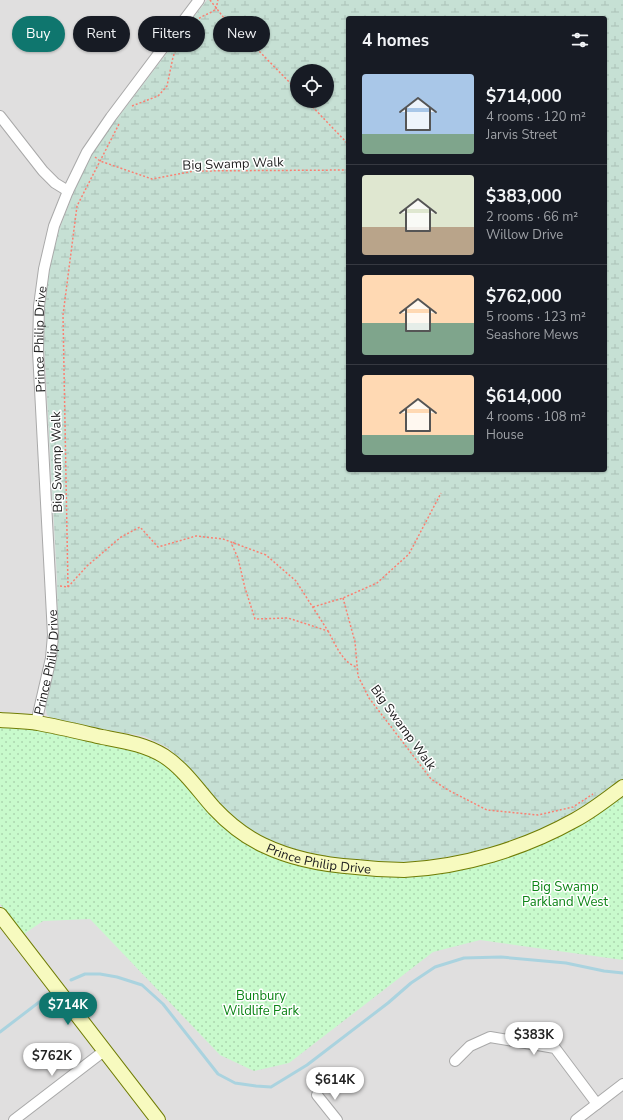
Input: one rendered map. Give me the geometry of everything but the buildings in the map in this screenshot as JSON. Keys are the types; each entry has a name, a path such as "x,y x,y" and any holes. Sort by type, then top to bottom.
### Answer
{"street":[{"name":"Prince Philip Drive","path":"36,723 51,658 53,635 38,351 39,306 44,269 54,226 68,191 87,152 107,122 199,0"},
{"path":"0,116 44,171 55,183 68,191"},
{"name":"Prince Philip Drive","path":"0,720 36,723 141,745 164,756 187,776 214,808 247,836 263,845 284,853 335,866 404,870 443,865 483,857 519,846 564,826 598,806 623,787"},
{"path":"0,915 158,1120"},
{"path":"454,1061 470,1046 490,1037 555,1048 596,1104"},
{"path":"14,1120 104,1051"},
{"path":"576,1120 623,1084"},
{"path":"317,1095 337,1120"}],"path":[{"path":"210,0 238,36 258,50 290,83"},
{"path":"202,16 216,9 218,0"},
{"path":"128,107 158,96 167,86 172,57 174,52"},
{"path":"314,108 346,142"},
{"path":"100,161 121,121"},
{"name":"Big Swamp Walk","path":"346,170 194,171 152,179 100,161 77,206 63,316 68,587 87,566 121,537 140,527 158,547 196,536 223,539 234,542 266,555 296,581 345,659 357,667"},
{"path":"313,607 342,598 377,583 409,554 441,493"},
{"path":"234,542 232,545 238,558 245,588 255,619 288,618 328,631"},
{"name":"Big Swamp Walk","path":"342,598 355,642 358,676 369,698 431,779 448,790 487,810 538,815 573,806 598,790"}],"shaded area":[{"path":"0,0 623,0 623,1120 0,1120"}],"green space":[{"path":"207,0 623,0 623,779 595,799 536,833 478,852 403,864 319,859 272,843 233,818 214,800 193,771 167,747 144,736 56,722 47,715 45,705 58,645 57,578 44,343 45,299 51,261 59,230 81,174 101,140 168,52 205,52 205,16 195,16"},
{"path":"0,726 36,730 143,751 182,778 239,837 394,874 440,874 513,854 623,795 623,960 480,940 433,952 289,1063 254,1071 220,1055 90,919 43,921 24,934 0,904"}],"waterway":[{"path":"71,980 85,974 100,974 117,977 142,985 163,1004 218,1074 235,1083 271,1087 307,1065 388,1003 411,983 435,967 464,958 501,957 566,963 604,971 623,973"},
{"path":"0,1032 51,993"}],"park label":[{"name":"Big Swamp Parkland West","path":"565,894"},
{"name":"Bunbury Wildlife Park","path":"261,1002"}]}
